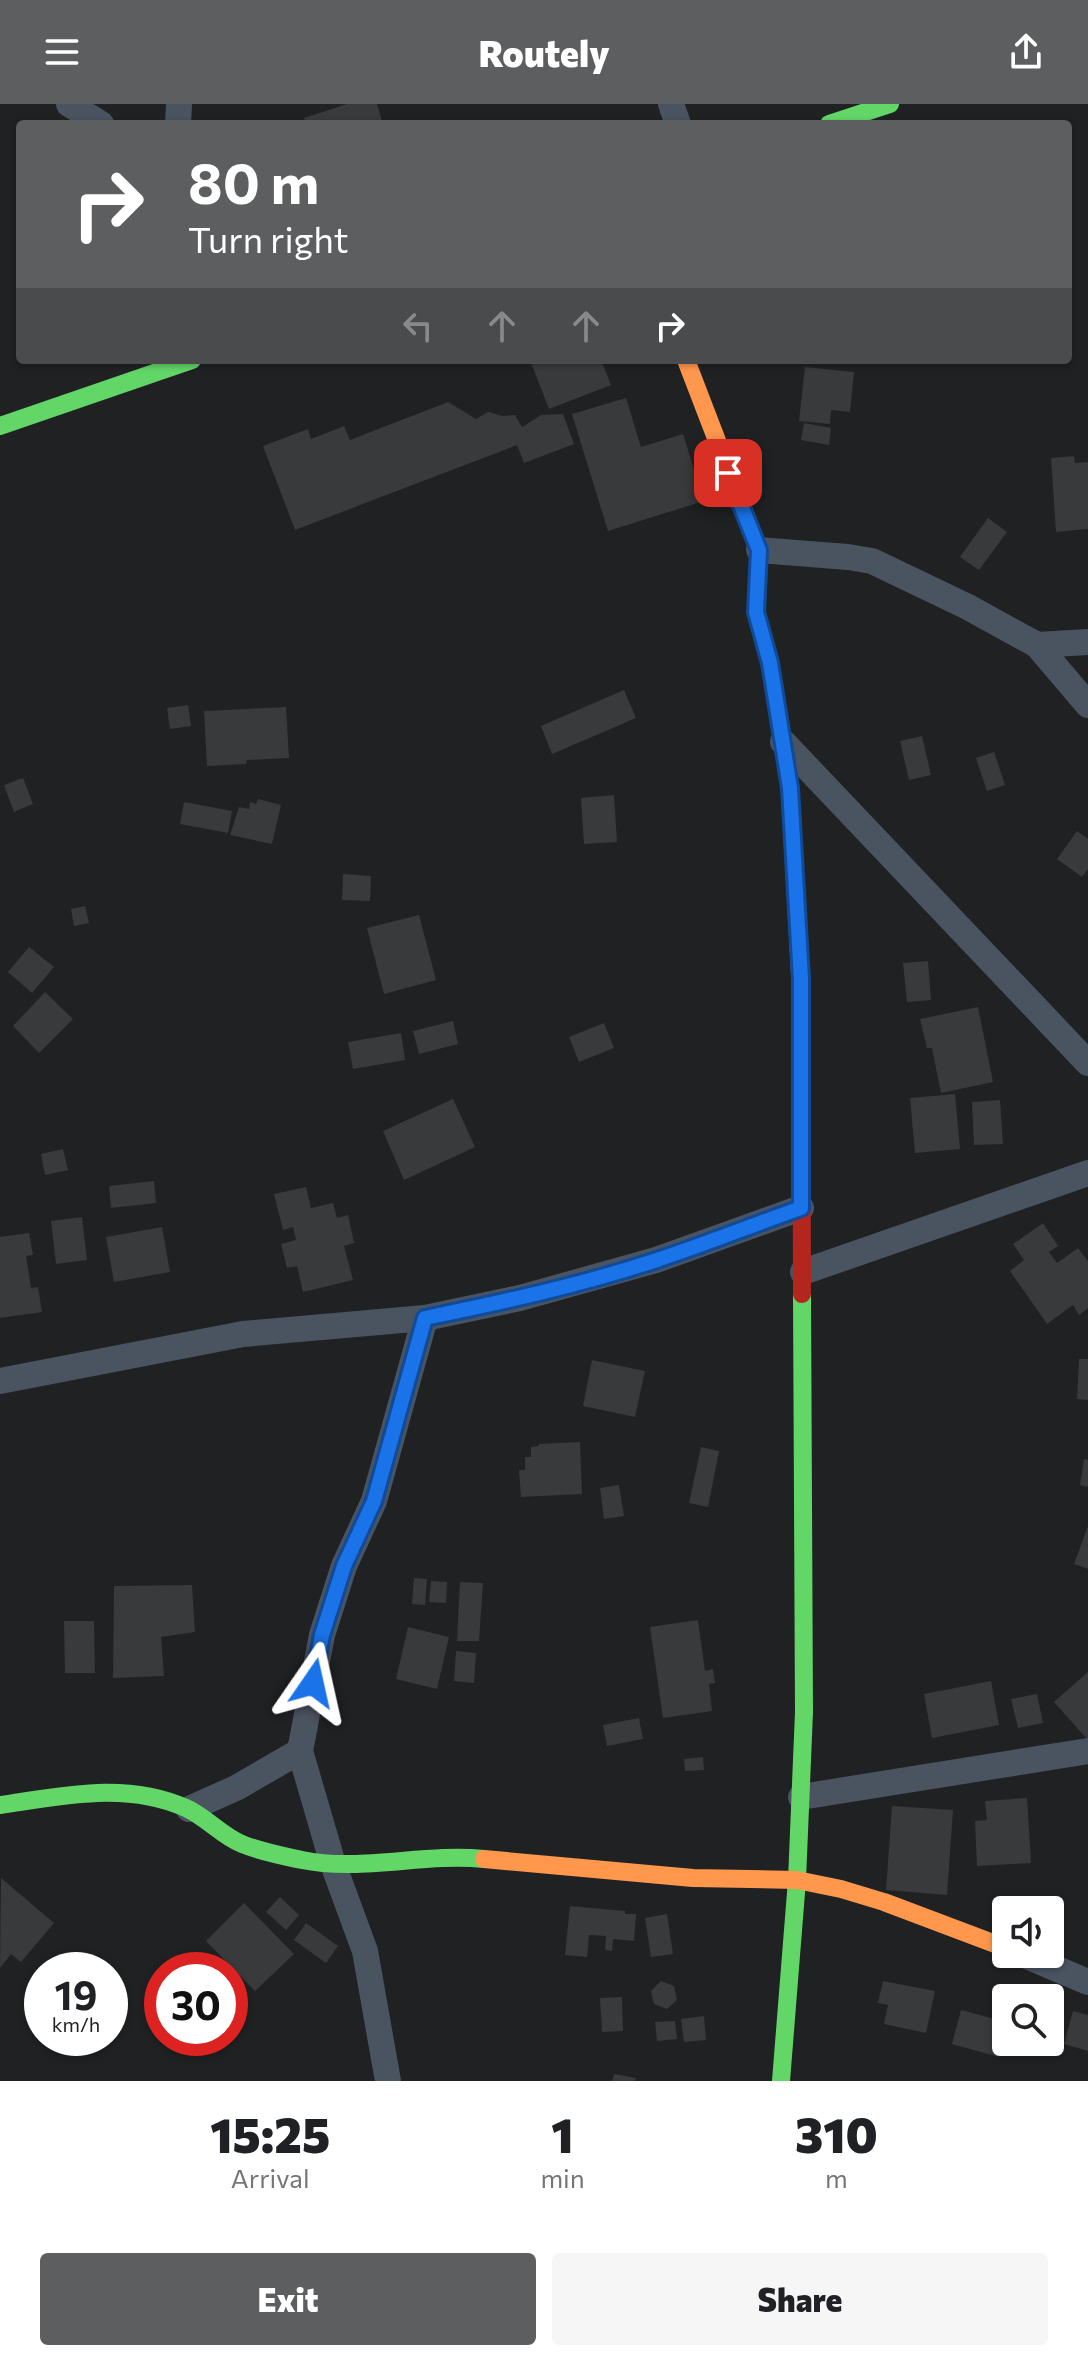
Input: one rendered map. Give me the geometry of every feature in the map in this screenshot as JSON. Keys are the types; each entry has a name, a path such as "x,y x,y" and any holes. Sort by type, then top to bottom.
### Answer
{"main road":[{"path":"841,120 890,104"},
{"path":"0,426 180,364"},
{"path":"688,364 759,550 756,612 770,663 790,788 801,979 805,1567 801,1797 781,2081"},
{"path":"0,1805 83,1793 124,1792 160,1798 189,1809 241,1844 303,1860 333,1864 452,1856 693,1878 797,1880 884,1902 992,1943"}],"street":[{"path":"69,104 95,120"},
{"path":"759,550 872,561 968,607 1037,645 1088,705"},
{"path":"1037,645 1088,642"},
{"path":"783,742 1088,1063"},
{"path":"803,1272 1088,1173"},
{"path":"0,1381 243,1334 425,1318 520,1298 656,1260 801,1208"},
{"path":"388,2081 365,1951 333,1864 300,1751 322,1635 344,1566 374,1501 425,1318"},
{"path":"189,1809 236,1788 300,1751"},
{"path":"801,1797 1088,1751"},
{"path":"1055,1968 1088,1982"}],"building":[{"path":"347,104 377,104 382,120 305,120"},
{"path":"532,364 603,364 611,385 549,409"},
{"path":"805,367 854,372 850,412 831,410 830,424 799,421"},
{"path":"626,398 641,447 683,434 704,501 608,531 572,414"},
{"path":"448,402 476,419 488,412 515,415 522,427 541,415 563,414 574,444 524,463 517,445 295,530 263,446 308,429 311,439 344,426 350,440"},
{"path":"804,423 831,428 829,445 801,440"},
{"path":"1074,456 1075,463 1088,462 1088,529 1056,532 1051,458"},
{"path":"988,518 1007,532 979,570 960,557"},
{"path":"624,690 636,718 552,754 541,726"},
{"path":"188,705 191,726 170,729 167,708"},
{"path":"286,707 289,758 207,766 204,711"},
{"path":"922,736 931,775 909,780 900,741"},
{"path":"994,752 1005,785 987,791 976,758"},
{"path":"23,778 33,804 14,812 4,785"},
{"path":"614,795 617,842 584,844 581,798"},
{"path":"258,799 281,805 272,844 230,835 239,807 249,809 250,802 256,804"},
{"path":"184,802 232,811 228,833 180,824"},
{"path":"1077,831 1088,839 1088,869 1082,877 1057,859"},
{"path":"343,874 371,876 370,901 342,900"},
{"path":"85,906 89,923 74,926 71,909"},
{"path":"419,915 436,980 384,994 367,928"},
{"path":"29,947 54,967 32,993 8,972"},
{"path":"928,961 931,1000 907,1002 903,963"},
{"path":"45,992 73,1019 39,1053 13,1026"},
{"path":"978,1007 993,1082 941,1093 932,1048 927,1048 920,1019"},
{"path":"453,1021 458,1044 419,1054 413,1031"},
{"path":"604,1023 614,1048 579,1062 569,1037"},
{"path":"401,1033 405,1060 353,1069 348,1042"},
{"path":"955,1094 960,1149 915,1153 910,1098"},
{"path":"453,1099 475,1147 404,1180 383,1131"},
{"path":"1000,1100 1003,1144 974,1145 972,1102"},
{"path":"63,1149 68,1170 45,1175 41,1154"},
{"path":"154,1181 156,1203 111,1208 109,1186"},
{"path":"306,1187 311,1208 333,1203 337,1218 348,1215 354,1243 344,1246 353,1280 303,1292 297,1266 287,1268 281,1244 296,1240 293,1227 283,1230 274,1194"},
{"path":"82,1217 87,1260 56,1264 51,1221"},
{"path":"1043,1223 1058,1246 1049,1252 1057,1263 1078,1248 1088,1261 1088,1308 1079,1315 1073,1305 1047,1324 1010,1271 1024,1260 1013,1244"},
{"path":"162,1227 170,1272 114,1282 106,1237"},
{"path":"29,1233 33,1255 26,1256 31,1288 38,1287 42,1312 0,1318 0,1237"},
{"path":"1079,1359 1088,1359 1088,1400 1077,1399"},
{"path":"592,1360 645,1371 635,1417 583,1406"},
{"path":"580,1442 582,1494 521,1497 519,1470 525,1470 525,1457 531,1457 531,1447"},
{"path":"701,1447 719,1451 708,1507 689,1503"},
{"path":"1084,1459 1088,1460 1088,1487 1080,1485"},
{"path":"619,1485 624,1516 604,1519 600,1488"},
{"path":"1088,1526 1088,1569 1074,1564"},
{"path":"414,1578 427,1579 425,1605 412,1604"},
{"path":"431,1581 447,1582 446,1603 429,1602"},
{"path":"460,1582 483,1583 479,1641 457,1641"},
{"path":"192,1585 195,1632 161,1637 164,1676 113,1678 114,1586"},
{"path":"698,1620 705,1671 713,1669 715,1683 709,1684 712,1711 663,1718 650,1627"},
{"path":"64,1621 94,1621 95,1673 65,1673"},
{"path":"408,1627 449,1637 437,1689 396,1679"},
{"path":"456,1651 476,1653 474,1683 454,1681"},
{"path":"1088,1672 1088,1740 1054,1702"},
{"path":"991,1681 999,1725 932,1738 924,1694"},
{"path":"1037,1694 1043,1723 1018,1728 1011,1699"},
{"path":"639,1718 643,1739 607,1746 603,1725"},
{"path":"703,1757 704,1770 685,1771 684,1759"},
{"path":"1027,1798 1031,1863 977,1866 975,1821 987,1820 985,1801"},
{"path":"892,1806 953,1810 947,1895 886,1890"},
{"path":"1,1878 54,1923 29,1952 24,1952 21,1962 11,1954 0,1968"},
{"path":"280,1897 299,1915 286,1930 266,1912"},
{"path":"244,1903 294,1954 255,1991 248,1984 248,1952 217,1952 206,1941"},
{"path":"570,1906 636,1914 634,1941 613,1939 612,1951 605,1950 606,1936 589,1935 587,1957 565,1955"},
{"path":"667,1914 673,1954 651,1957 645,1918"},
{"path":"306,1923 338,1946 326,1963 294,1940"},
{"path":"661,1981 674,1986 677,2000 667,2009 654,2004 651,1991"},
{"path":"883,1981 935,1991 926,2033 884,2024 888,2005 878,2003"},
{"path":"622,1997 623,2031 602,2032 600,1998"},
{"path":"961,2010 992,2018 992,2055 952,2044"},
{"path":"1073,2011 1088,2015 1088,2051 1064,2044"},
{"path":"704,2016 706,2040 684,2042 681,2019"},
{"path":"675,2021 677,2039 657,2041 655,2022"},
{"path":"614,2074 636,2078 635,2081 612,2081"}],"traffic: fast":[{"path":"841,120 890,104"},
{"path":"0,426 180,364"},
{"path":"781,2081 797,1880 804,1712 802,1294"},
{"path":"0,1805 94,1793 140,1795 186,1808 242,1844 302,1860 346,1864 438,1858 484,1859"}],"traffic: slow":[{"path":"688,364 759,550 756,612 770,663 790,788 801,992"},
{"path":"484,1859 693,1878 797,1880 884,1902 992,1943"}],"traffic: jam":[{"path":"801,992 802,1294"}],"route":[{"path":"313,1683 322,1635 344,1566 374,1501 425,1318 592,1279 656,1260 801,1208 801,979 790,788 770,663 756,612 759,550 728,473"}]}
